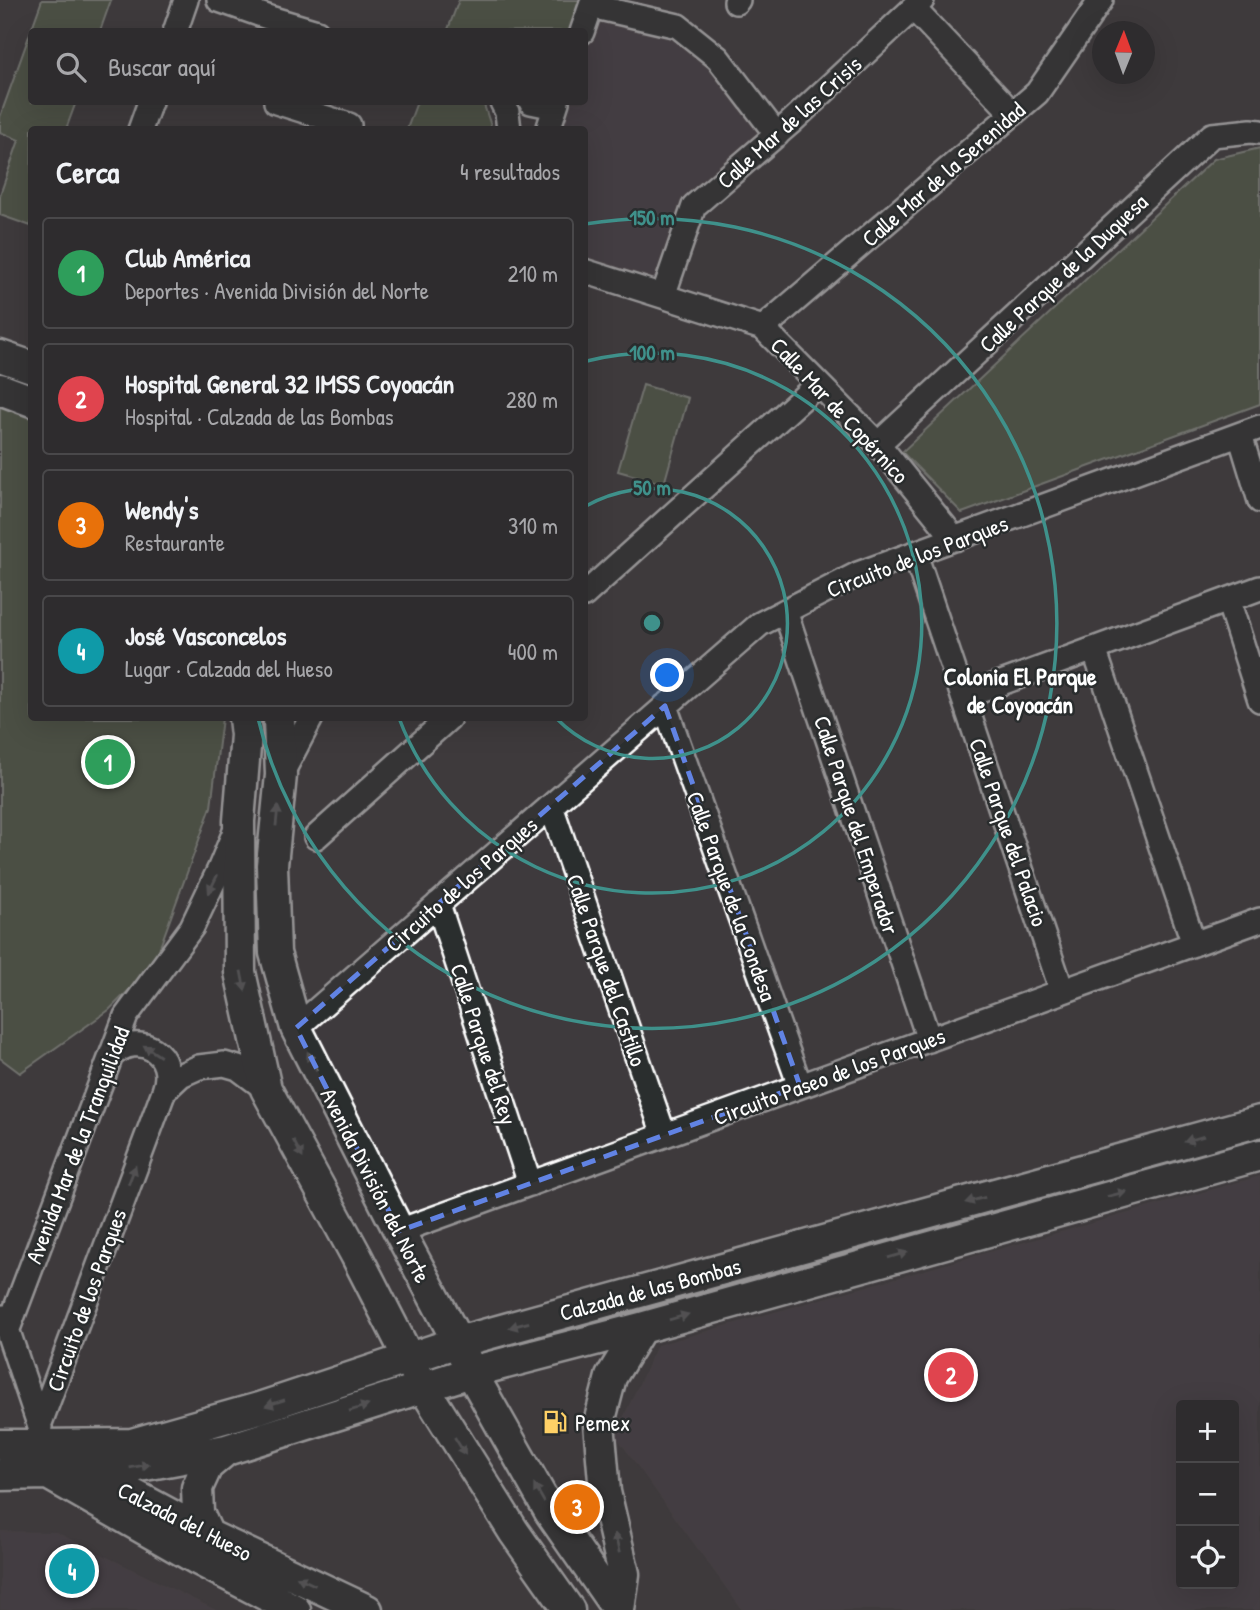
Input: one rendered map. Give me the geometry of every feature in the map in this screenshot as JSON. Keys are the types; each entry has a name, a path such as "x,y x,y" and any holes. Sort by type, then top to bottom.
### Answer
{"main road":[{"path":"0,356 28,366"},
{"path":"0,389 28,400"},
{"path":"244,721 246,736 239,821 240,972 266,1088 424,1388 514,1532 569,1610"},
{"name":"Avenida División del Norte","path":"279,721 281,775 272,865 275,953 296,1028 471,1372 550,1512 619,1610"},
{"name":"Calzada de las Bombas","path":"43,1447 132,1444 259,1409 457,1342 1260,1121"},
{"name":"Calzada de las Bombas","path":"43,1447 96,1474 226,1450 471,1372 641,1328 1260,1154"},
{"path":"619,1610 624,1574 605,1492 599,1423 611,1377 641,1328"},
{"name":"Calzada del Hueso","path":"0,1445 43,1447 197,1559 295,1610"},
{"path":"0,1475 43,1447"},
{"path":"208,1535 198,1513 197,1489 207,1466 226,1450"},
{"name":"Calzada del Hueso","path":"96,1474 208,1535 368,1610"}],"street":[{"path":"176,28 186,0"},
{"name":"Calle Mar de la Serenidad","path":"763,328 1037,93 1101,0"},
{"path":"233,2 276,9 310,28"},
{"path":"583,28 592,3 678,26 718,58 776,135"},
{"path":"918,4 1013,114"},
{"name":"Calle Mar de las Crisis","path":"663,296 694,206 776,135 918,4"},
{"path":"141,126 149,105"},
{"path":"286,105 349,125"},
{"path":"504,105 509,126"},
{"path":"549,126 556,105"},
{"name":"Calle Parque de la Duquesa","path":"878,444 1212,135 1260,132"},
{"name":"Calle Mar de Copérnico","path":"588,272 763,328 878,444 955,539"},
{"path":"588,591 818,384"},
{"path":"1250,431 1260,501"},
{"name":"Circuito de los Parques","path":"296,1028 760,624 858,575 1250,431"},
{"name":"Calle Parque del Palacio","path":"915,554 1062,991"},
{"path":"963,696 1260,588"},
{"path":"1228,600 1260,700"},
{"name":"Calle Parque del Emperador","path":"785,611 929,1040"},
{"path":"1094,649 1194,944"},
{"name":"Calle Parque de la Condesa","path":"665,706 800,1086"},
{"path":"281,775 309,721"},
{"path":"316,837 446,721"},
{"name":"Calle Parque del Castillo","path":"551,806 664,1135"},
{"name":"Avenida Mar de la Tranquilidad","path":"8,1329 126,1016 192,927 239,821"},
{"name":"Calle Parque del Rey","path":"438,904 530,1184"},
{"name":"Circuito Paseo de los Parques","path":"399,1231 1260,920"},
{"path":"111,1056 117,1050 133,1044 157,1052 166,1066 167,1083 164,1091"},
{"path":"164,1091 181,1075 199,1067 224,1064 238,1068 266,1088"},
{"name":"Circuito de los Parques","path":"43,1447 164,1091"},
{"path":"0,1307 43,1447"}],"highlighted area":[{"path":"665,706 800,1086 399,1231 296,1028"}],"shaded area":[{"path":"596,22 665,35 718,68 761,132 688,192 656,281 588,261 588,126 559,126 567,105 588,105 588,46"},
{"path":"1260,1176 1260,1610 742,1610 615,1435 657,1345"},
{"path":"0,1531 56,1532 216,1610 0,1610"}],"green space":[{"path":"42,0 111,0 101,28 32,28"},
{"path":"459,0 582,0 571,28 448,28"},
{"path":"28,39 28,105 75,105 67,126 28,126 28,225 0,215 0,195 19,140 0,132 0,117"},
{"path":"416,105 484,105 491,126 408,126"},
{"path":"1260,148 1260,404 962,513 902,452 1214,159"},
{"path":"643,385 688,398 664,484 618,471"},
{"path":"0,401 28,412 28,721 222,721 211,807 153,966 109,1010 20,1073 0,1058"}],"place":[{"name":"Club América","path":"108,762"},
{"name":"Hospital General 32 IMSS Coyoacán","path":"951,1375"},
{"name":"Pemex","path":"555,1422"},
{"name":"Wendy's","path":"577,1507"},
{"name":"José Vasconcelos","path":"72,1571"}],"district":[{"name":"Colonia El Parque de Coyoacán","path":"1020,690"}]}
